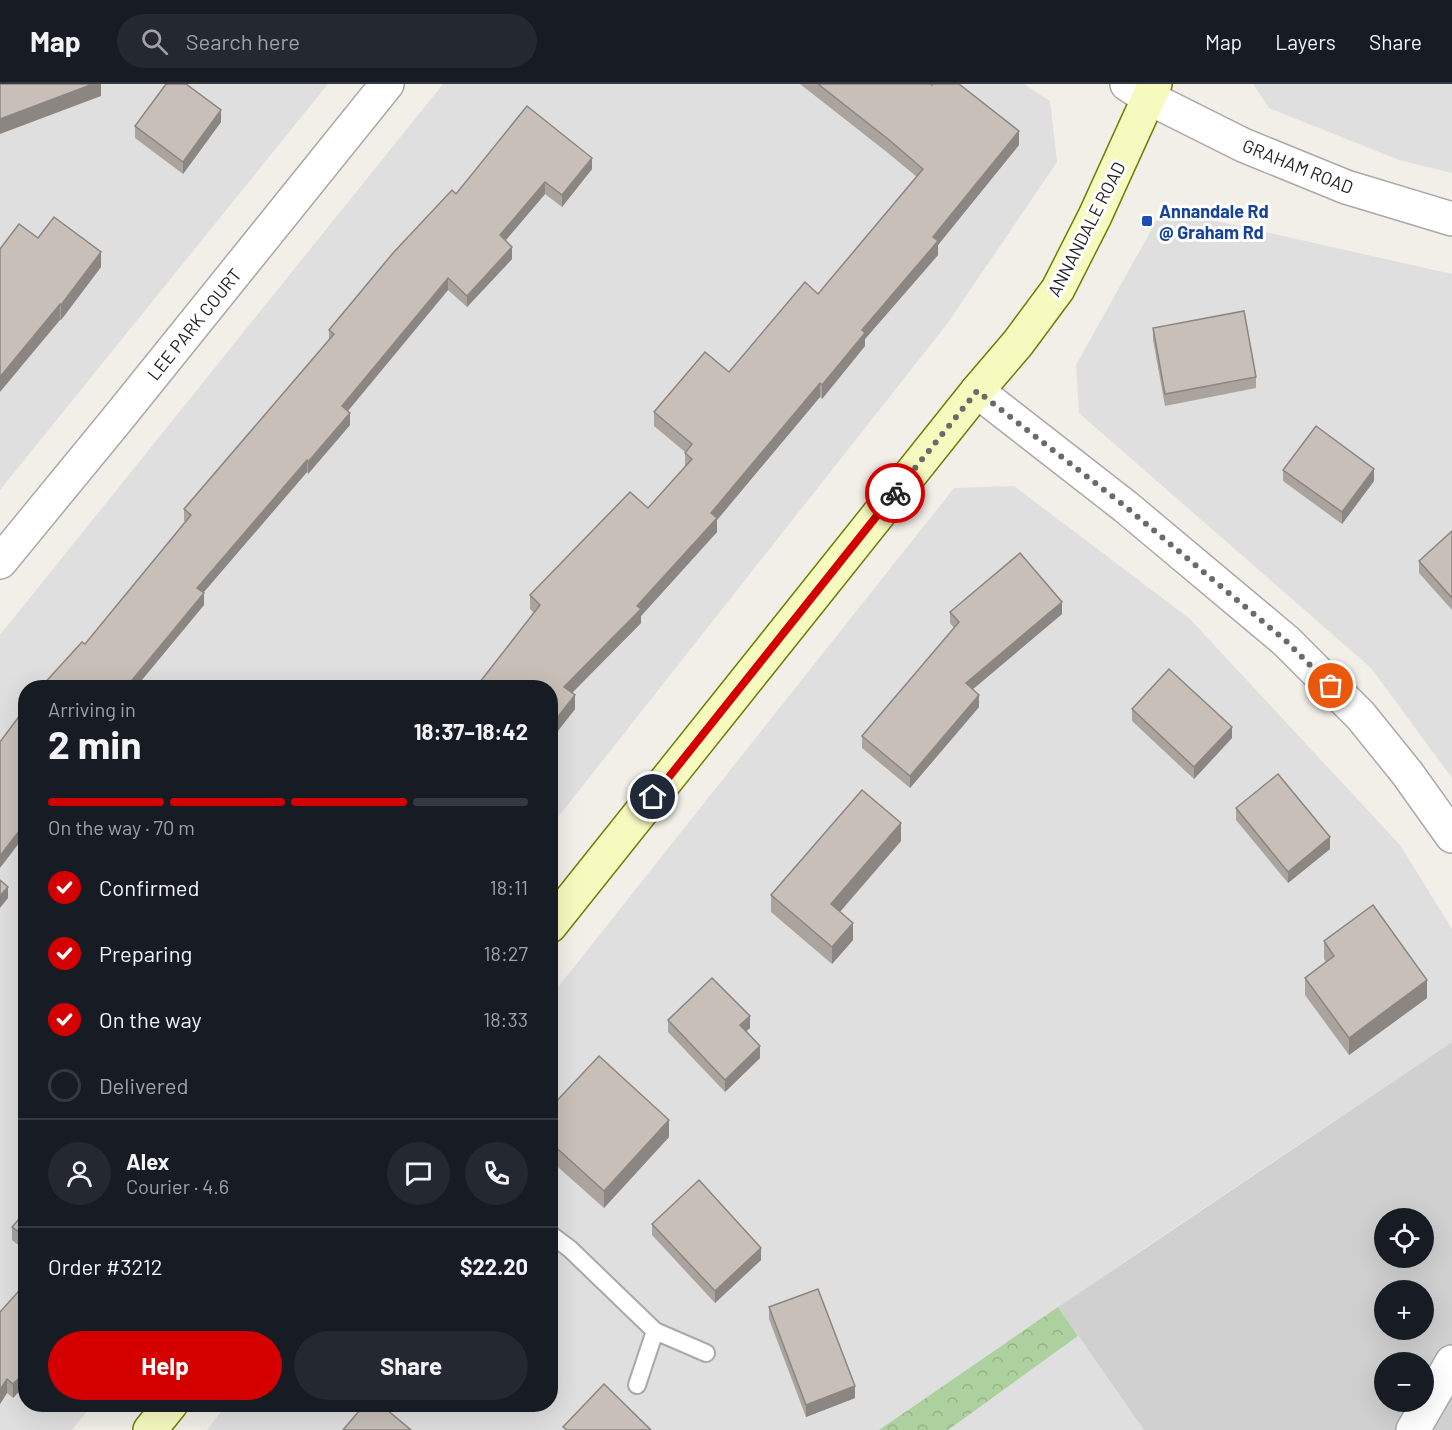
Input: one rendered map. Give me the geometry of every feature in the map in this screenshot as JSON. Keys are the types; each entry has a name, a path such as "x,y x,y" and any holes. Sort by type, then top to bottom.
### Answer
{"main road":[{"name":"ANNANDALE ROAD","path":"558,916 977,391 1018,343 1058,289 1095,216 1144,89"},
{"path":"150,1430 165,1412"}],"street":[{"name":"LEE PARK COURT","path":"0,562 120,417 387,84"},
{"name":"GRAHAM ROAD","path":"1144,89 1242,146 1346,187 1452,219"},
{"path":"977,391 1126,507 1286,641 1361,716 1407,773 1452,836"},
{"path":"1413,1430 1452,1362"}],"lane":[{"path":"558,1240 655,1331 706,1353"},
{"path":"637,1385 655,1331"}],"shaded area":[{"path":"0,84 328,84 0,490"},
{"path":"443,84 1024,84 1050,101 1057,162 947,324 558,817 558,680 18,680 18,1412 87,1412 72,1430 0,1430 0,635"},
{"path":"1253,84 1452,84 1452,173 1399,160 1269,108"},
{"path":"1163,209 1452,274 1452,778 1371,668 1079,413 1076,365"},
{"path":"1014,486 1190,619 1400,845 1452,929 1452,1042 879,1430 207,1430 221,1412 558,1412 558,987 954,488"},
{"path":"1452,1042 1452,1430 1144,1430 1058,1307"},
{"path":"1078,1336 1144,1430 948,1430"}],"green space":[{"path":"1058,1307 1078,1336 948,1430 879,1430"}],"building":[{"path":"0,84 93,84 0,119"},
{"path":"166,84 186,84 221,110 183,162 135,126"},
{"path":"818,84 959,84 1019,131 933,237 938,241 862,330 865,333 711,513 717,518 637,606 641,609 564,687 575,695 558,717 558,680 481,680 540,605 530,595 630,492 648,508 692,459 685,453 692,444 654,412 705,352 729,372 805,282 818,294 923,169"},
{"path":"527,106 592,158 562,195 545,182 500,235 512,247 467,296 448,278 342,406 350,413 197,588 204,593 132,680 47,680 82,642 85,644 191,515 184,509 334,334 329,330 393,253 452,190 456,194"},
{"path":"54,217 101,252 61,305 0,377 0,249 19,224 38,238"},
{"path":"1244,311 1256,377 1165,394 1153,328"},
{"path":"1316,426 1374,469 1342,512 1283,470"},
{"path":"1452,531 1452,598 1419,561"},
{"path":"1020,553 1062,602 966,683 979,695 910,776 862,736 959,622 950,612"},
{"path":"1169,669 1232,727 1194,767 1132,709"},
{"path":"18,718 18,832 0,856 0,742"},
{"path":"1278,774 1330,837 1288,872 1236,808"},
{"path":"862,790 901,823 831,904 853,923 832,947 771,895"},
{"path":"0,880 8,887 0,896"},
{"path":"1373,905 1427,980 1349,1038 1305,978 1334,956 1324,941"},
{"path":"712,978 750,1016 740,1025 760,1046 725,1080 668,1020"},
{"path":"599,1056 669,1120 604,1191 558,1149 558,1100"},
{"path":"699,1180 761,1248 715,1291 652,1224"},
{"path":"18,1220 18,1231 12,1227"},
{"path":"818,1289 855,1386 806,1405 769,1307"},
{"path":"18,1292 18,1379 13,1384 7,1379 0,1390 0,1312"},
{"path":"604,1384 651,1430 567,1430 563,1427"},
{"path":"358,1412 390,1412 411,1430 343,1430"}],"way so far":[{"path":"895,493 977,391 1126,507 1286,641 1331,686"}],"place":[{"name":"Annandale Rd @ Graham Rd","path":"1147,221"}],"route":[{"path":"653,797 895,493"}]}
